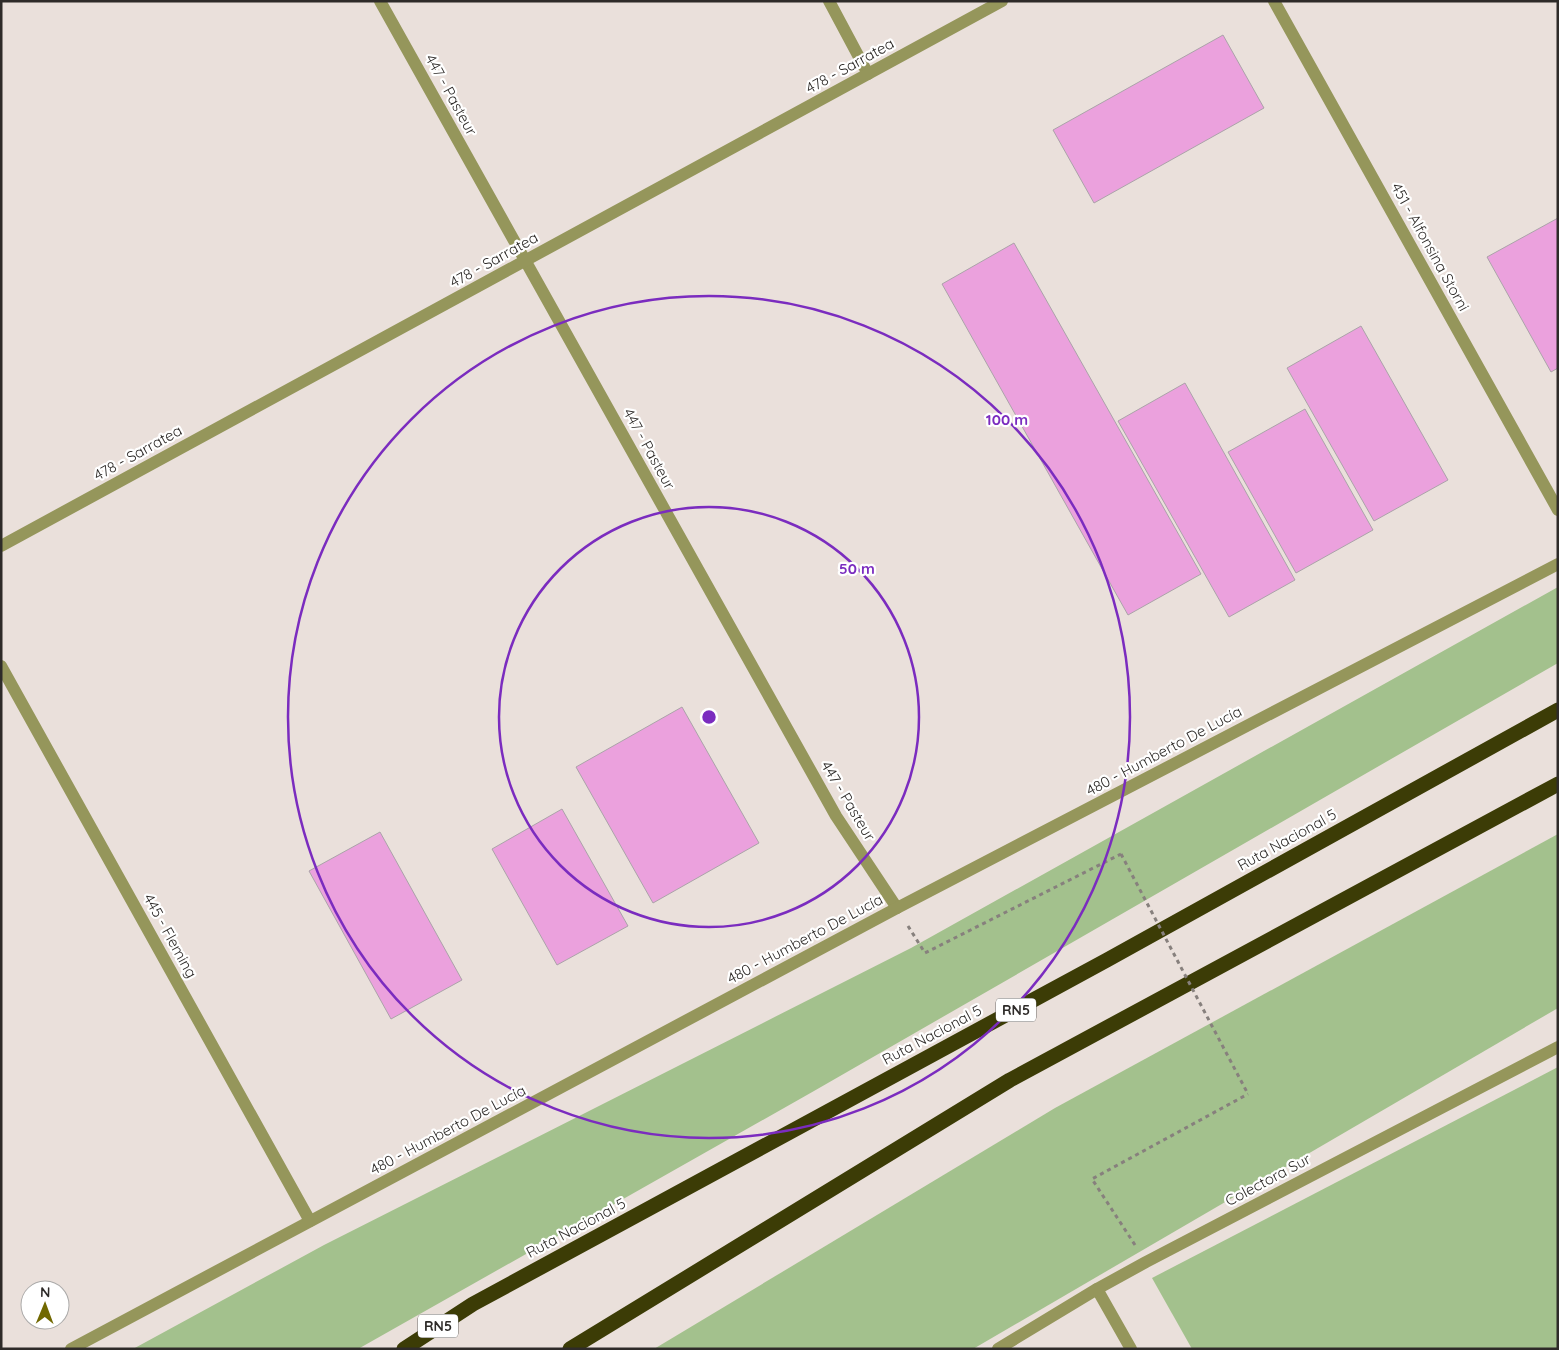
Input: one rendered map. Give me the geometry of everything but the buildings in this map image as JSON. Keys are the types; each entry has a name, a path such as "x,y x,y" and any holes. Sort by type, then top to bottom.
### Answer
{"highway":[{"name":"Ruta Nacional 5","path":"404,1349 473,1304 1108,960 1558,710"},
{"path":"570,1349 1010,1080 1558,784"},
{"path":"390,1349 473,1304"}],"street":[{"name":"447 - Pasteur","path":"380,1 836,816 897,908"},
{"path":"829,1 868,74"},
{"name":"478 - Sarratea","path":"1,546 1002,1"},
{"name":"451 - Alfonsina Storni","path":"1274,1 1558,510"},
{"name":"480 - Humberto De Lucía","path":"71,1349 897,908 1558,564"},
{"name":"445 - Fleming","path":"1,666 310,1221"},
{"name":"Colectora Sur","path":"998,1349 1097,1289 1146,1262 1558,1047"},
{"path":"1097,1289 1131,1349"}],"path":[{"path":"897,908 925,953 1121,854 1248,1094 1092,1180 1146,1262"}],"green space":[{"path":"1558,587 1558,663 814,1091 358,1349 133,1349 324,1245 911,948"},
{"path":"1558,834 1558,1008 973,1349 654,1349 1055,1108"},
{"path":"1558,1067 1558,1349 1192,1349 1152,1278"}]}
